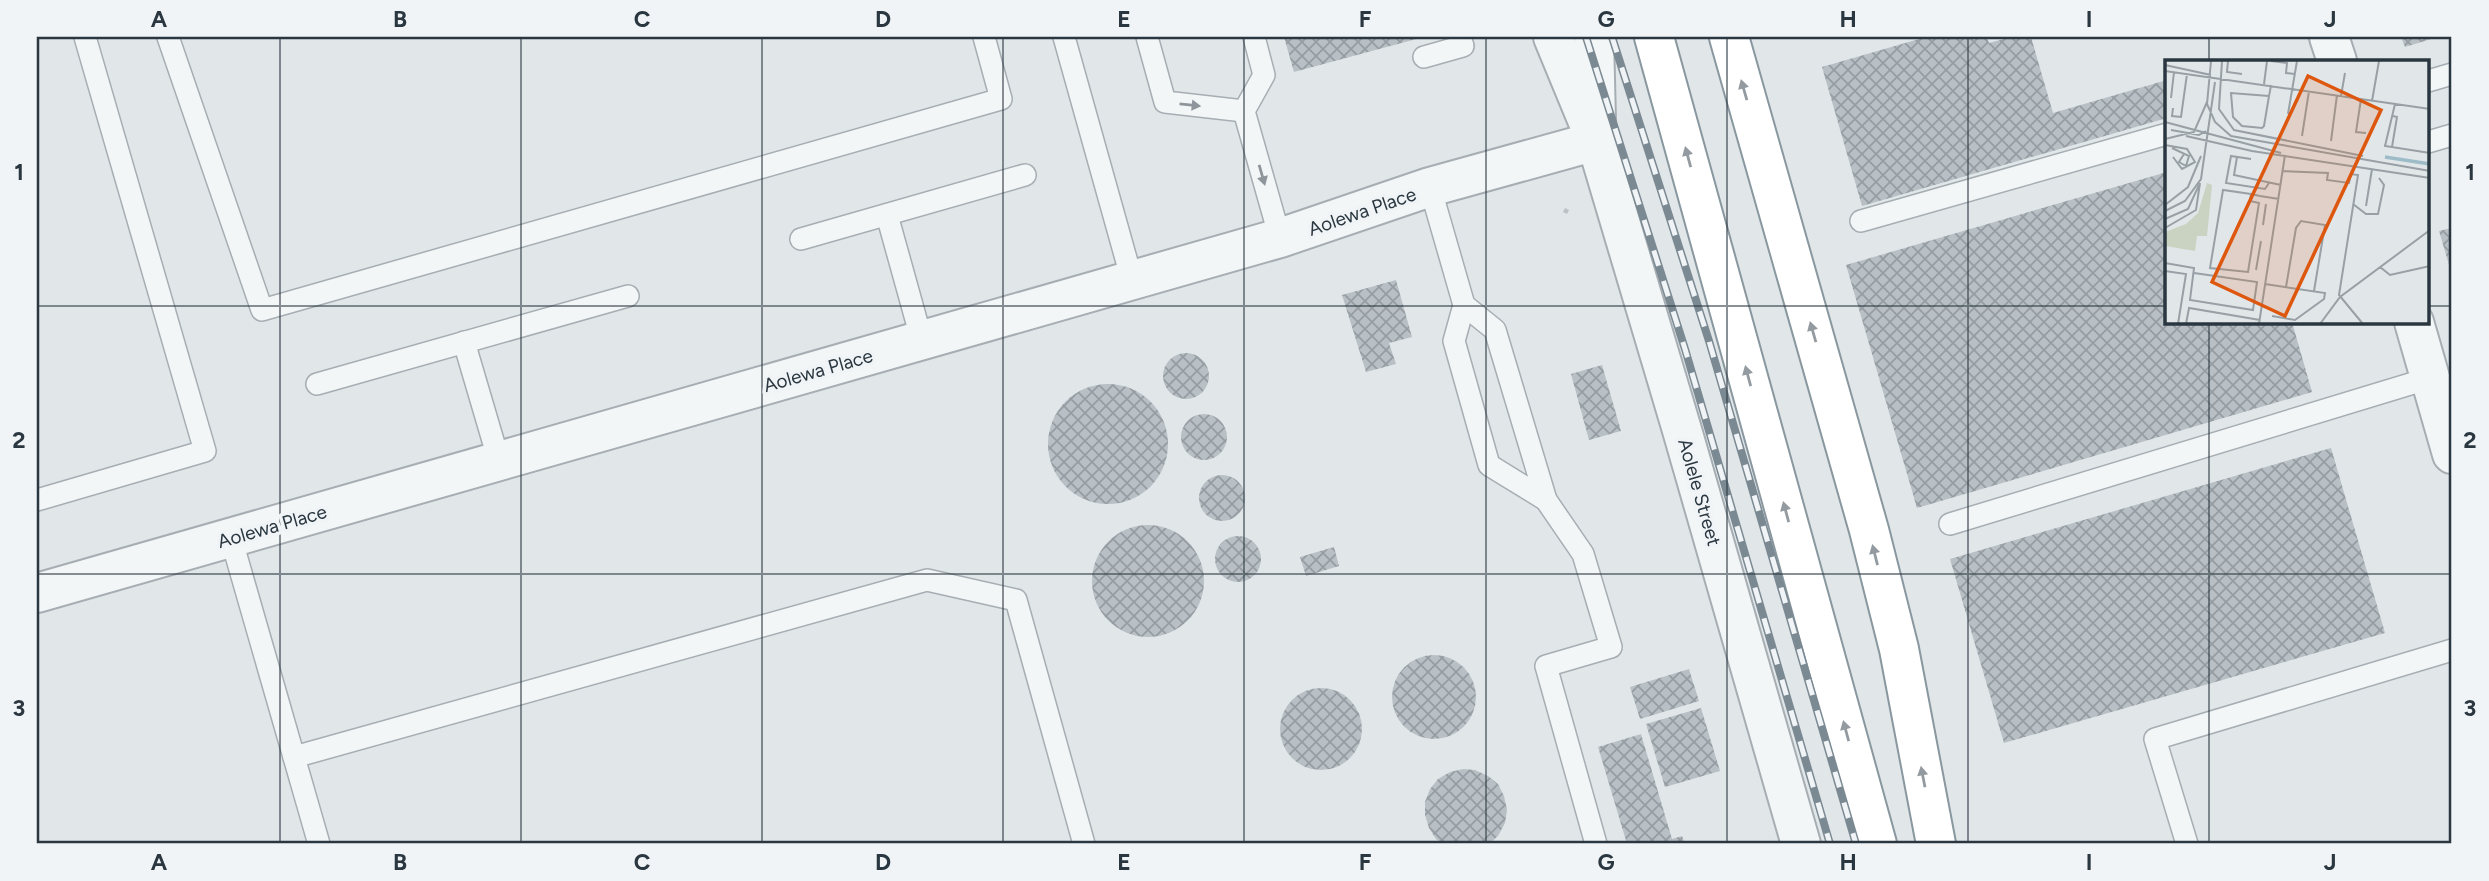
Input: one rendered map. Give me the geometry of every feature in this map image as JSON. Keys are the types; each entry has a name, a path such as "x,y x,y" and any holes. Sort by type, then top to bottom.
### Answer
{"highway":[{"path":"1654,37 1877,844"},
{"path":"1730,37 1839,421 1899,649 1936,844"}],"street":[{"name":"Aolele Street","path":"1553,37 1596,141 1801,844"},
{"name":"Aolele Street","path":"1594,37 1596,141"},
{"path":"2329,37 2337,60"},
{"name":"Aolewa Place","path":"37,593 1132,281 1280,238 1430,187 1596,141"},
{"path":"2415,324 2430,379 2449,431"}],"lane":[{"path":"37,499 205,451 85,37"},
{"path":"168,37 262,310 1002,99 984,37"},
{"path":"1064,37 1132,281"},
{"path":"1147,37 1166,103 1244,111"},
{"path":"1254,37 1264,75 1244,111 1280,238"},
{"path":"1423,57 1463,47 1460,37"},
{"path":"2430,80 2452,74"},
{"path":"1861,221 2165,135"},
{"path":"2430,141 2452,135"},
{"path":"801,239 1026,175"},
{"path":"1430,187 1464,305 1454,341 1489,465 1546,500"},
{"path":"887,215 922,341"},
{"path":"317,384 628,296"},
{"path":"1464,305 1495,330 1546,500 1583,554 1611,647 1546,666 1596,844"},
{"path":"464,342 499,461"},
{"path":"1950,524 2430,379"},
{"path":"231,538 319,844"},
{"path":"294,757 927,580 1016,600 1084,844"},
{"path":"2187,844 2155,740 2452,650"}],"building":[{"path":"1284,37 1420,37 1420,38 1294,72"},
{"path":"1926,37 1987,37 1989,43 2011,37 2031,37 2053,113 2165,81 2165,119 1862,206 1822,67"},
{"path":"2401,37 2438,37 2405,47"},
{"path":"2165,173 2165,324 2293,324 2312,392 1917,508 1846,265"},
{"path":"2452,228 2452,275 2439,231"},
{"path":"1396,280 1412,337 1389,343 1396,364 1366,372 1342,295"},
{"path":"1186,353 1202,360 1209,376 1202,392 1186,399 1170,392 1163,376 1170,360"},
{"path":"1602,365 1621,431 1589,440 1571,374"},
{"path":"1108,384 1131,388 1151,401 1164,421 1168,444 1164,467 1151,487 1131,500 1108,504 1085,500 1065,487 1052,467 1048,444 1052,421 1065,401 1085,388"},
{"path":"1204,414 1220,421 1227,437 1220,453 1204,460 1188,453 1181,437 1188,421"},
{"path":"2331,448 2385,633 2004,743 1950,559"},
{"path":"1222,475 1238,482 1245,498 1238,514 1222,521 1206,514 1199,498 1206,482"},
{"path":"1148,525 1169,529 1188,541 1200,560 1204,581 1200,602 1188,621 1169,633 1148,637 1127,633 1108,621 1096,602 1092,581 1096,560 1108,541 1127,529"},
{"path":"1238,536 1254,543 1261,559 1254,575 1238,582 1222,575 1215,559 1222,543"},
{"path":"1334,547 1339,566 1306,576 1300,557"},
{"path":"1434,655 1457,662 1469,674 1476,697 1469,720 1457,732 1434,739 1411,732 1399,720 1392,697 1399,674 1411,662"},
{"path":"1689,669 1699,701 1640,719 1630,687"},
{"path":"1321,688 1337,692 1350,700 1358,713 1362,729 1358,745 1350,758 1337,766 1321,770 1305,766 1292,758 1284,745 1280,729 1284,713 1292,700 1305,692"},
{"path":"1701,708 1720,771 1665,787 1646,724"},
{"path":"1641,734 1672,839 1682,836 1685,844 1627,844 1598,747"},
{"path":"1463,769 1475,770 1488,776 1498,784 1504,796 1507,810 1505,823 1498,836 1489,844 1443,844 1429,828 1425,802 1430,789 1438,779"}],"railway":[{"path":"1586,37 1685,349 1830,844"},
{"path":"1612,37 1709,341 1856,844"}]}
